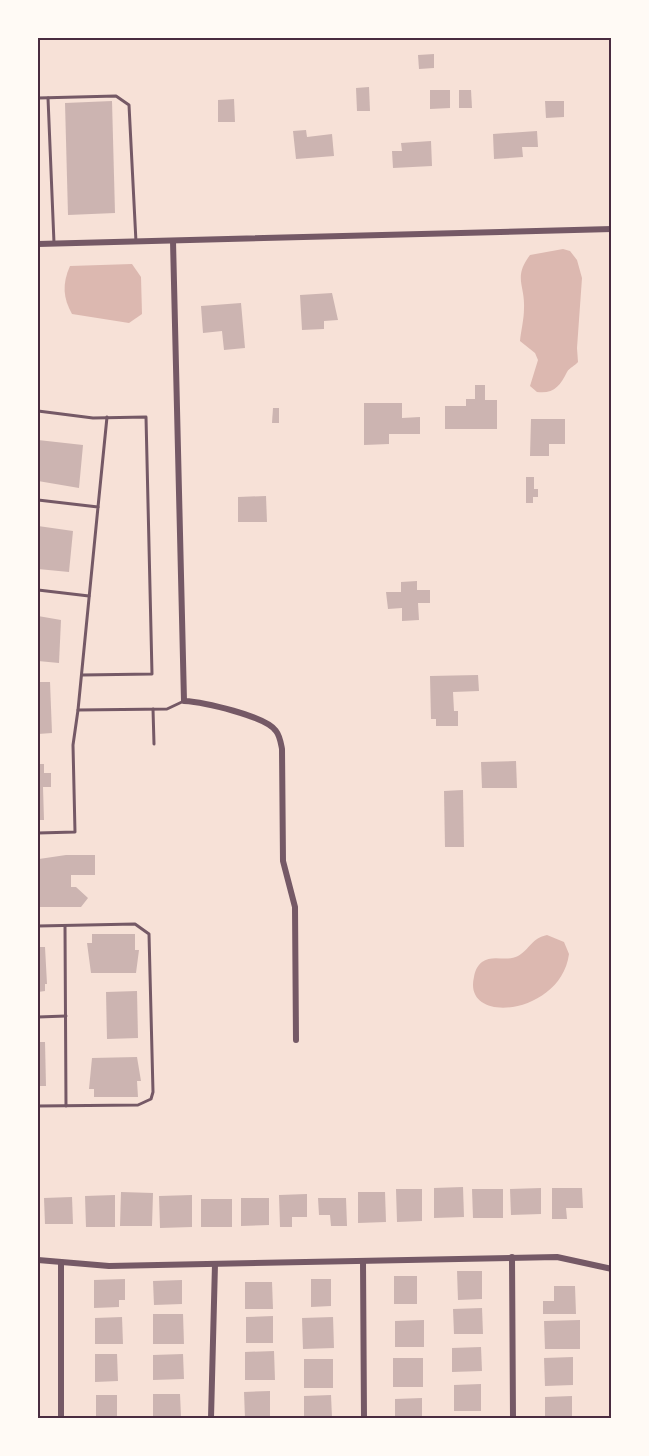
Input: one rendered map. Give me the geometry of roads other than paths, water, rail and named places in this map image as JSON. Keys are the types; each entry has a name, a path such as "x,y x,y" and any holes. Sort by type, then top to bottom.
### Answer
{"street":[{"path":"38,244 612,229"},
{"path":"172,241 184,701 197,702 265,722 277,731 282,749 283,861 295,906 296,1040"},
{"path":"512,1257 513,1419"},
{"path":"38,1260 109,1266 512,1257 574,1258 612,1269"},
{"path":"363,1261 364,1419"},
{"path":"61,1263 62,1419"},
{"path":"211,1419 214,1264"}],"lane":[{"path":"38,98 116,96 129,105 136,242"},
{"path":"48,98 54,244"},
{"path":"38,411 107,417 146,417 152,674 82,675"},
{"path":"38,833 75,832 73,745 107,417"},
{"path":"38,500 98,507"},
{"path":"38,590 89,596"},
{"path":"78,710 167,709 184,701"},
{"path":"153,709 154,744"},
{"path":"38,927 135,924 149,934 153,1092 151,1098 138,1105 38,1106"},
{"path":"65,926 66,1106"},
{"path":"38,1017 66,1016"}]}
